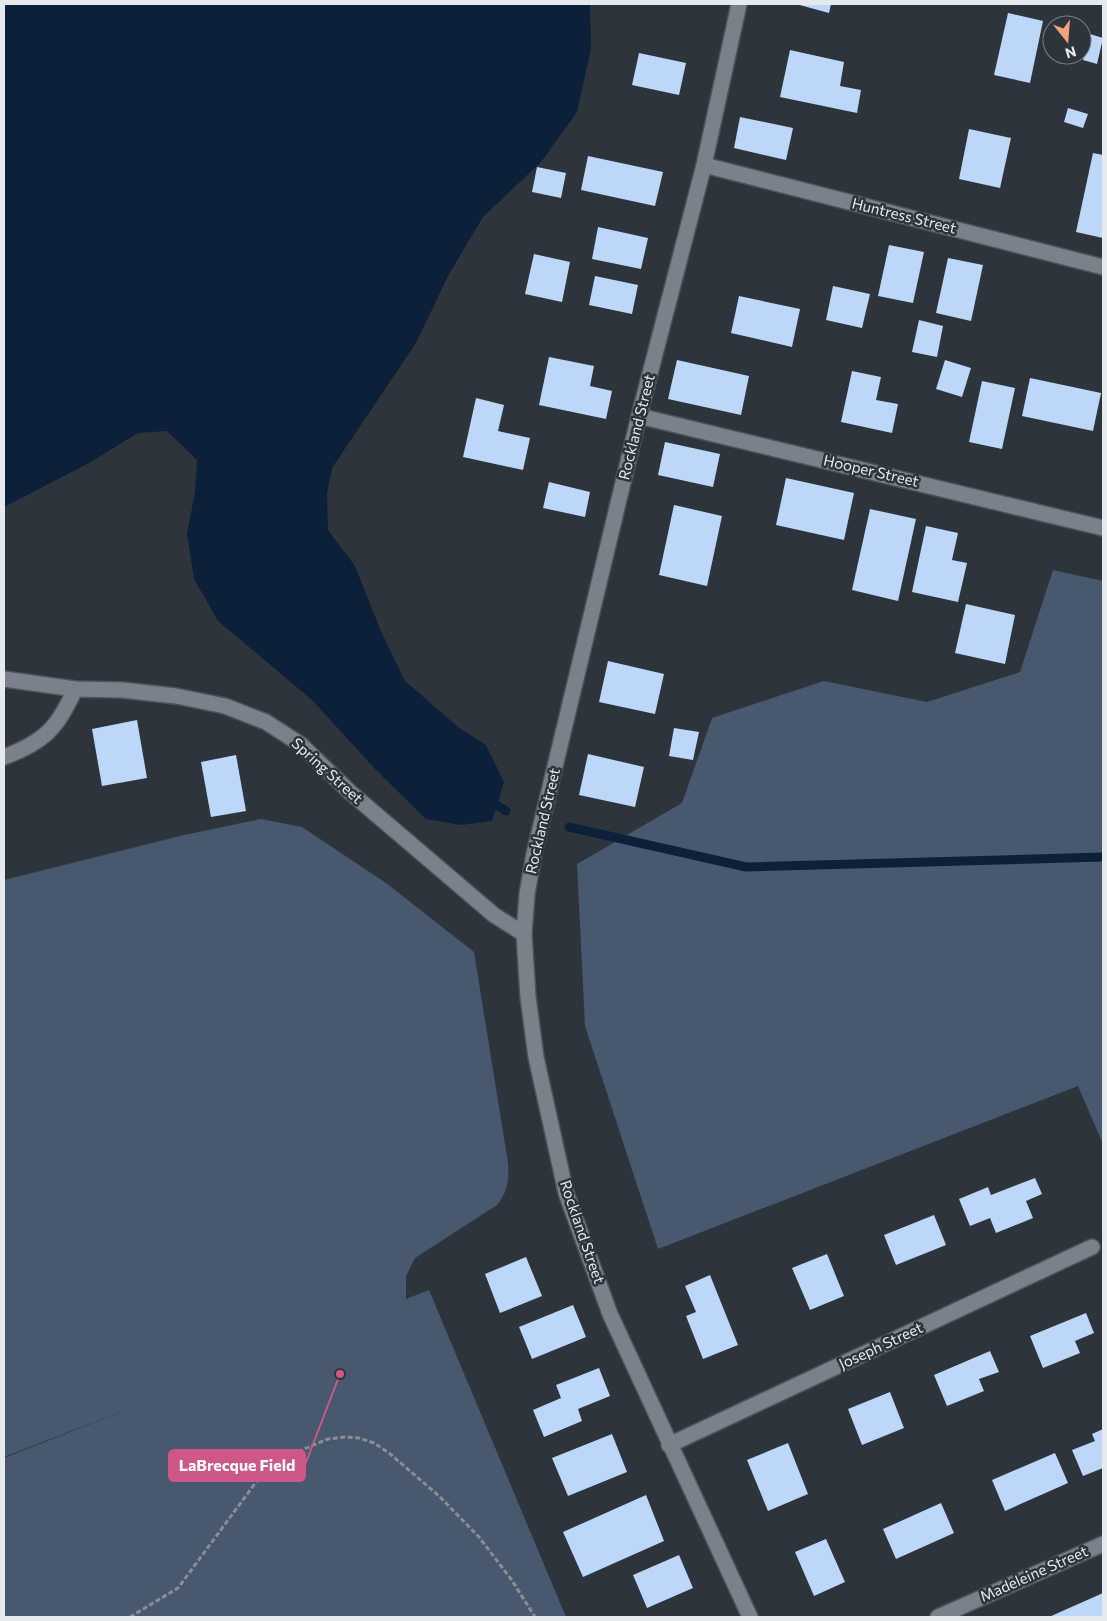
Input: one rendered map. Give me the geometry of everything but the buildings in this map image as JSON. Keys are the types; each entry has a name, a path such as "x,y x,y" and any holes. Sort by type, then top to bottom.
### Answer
{"street":[{"name":"Rockland Street","path":"739,4 704,165 639,416 534,854 527,894 524,934 536,1057 566,1193 610,1314 750,1617"},
{"name":"Huntress Street","path":"704,165 1103,267"},
{"name":"Hooper Street","path":"639,416 1103,528"},
{"name":"Spring Street","path":"4,679 75,689 122,690 176,696 225,706 266,722 300,744 351,793 494,915 524,934"},
{"path":"4,757 38,742 53,729 65,712 75,689"},
{"name":"Joseph Street","path":"669,1445 1092,1247"},
{"name":"Madeleine Street","path":"938,1617 1103,1544"}],"path":[{"path":"130,1617 178,1588 262,1474 287,1457 304,1449 328,1439 345,1437 359,1438 374,1443 389,1453 439,1496 479,1537 511,1579 535,1617"}],"shaded area":[{"path":"4,4 590,4 591,49 577,112 541,162 483,217 448,276 416,343 332,468 327,494 328,530 355,566 380,629 405,681 458,727 486,745 504,782 492,821 461,825 426,819 376,770 312,700 218,621 194,579 187,534 195,492 197,460 167,431 138,433 89,463 4,507"},
{"path":"1053,570 1103,581 1103,1144 1078,1086 658,1249 585,1026 577,864 682,803 712,718 824,681 927,702 1020,672"},
{"path":"261,819 302,827 386,883 474,952 508,1163 507,1185 504,1195 497,1205 415,1258 406,1276 406,1299 429,1290 566,1617 4,1617 4,1458 144,1403 4,1457 4,880 184,835"}],"waterway":[{"path":"487,799 506,811"},
{"path":"569,827 746,867 1103,857"}],"place":[{"name":"LaBrecque Field","path":"340,1374"}]}
